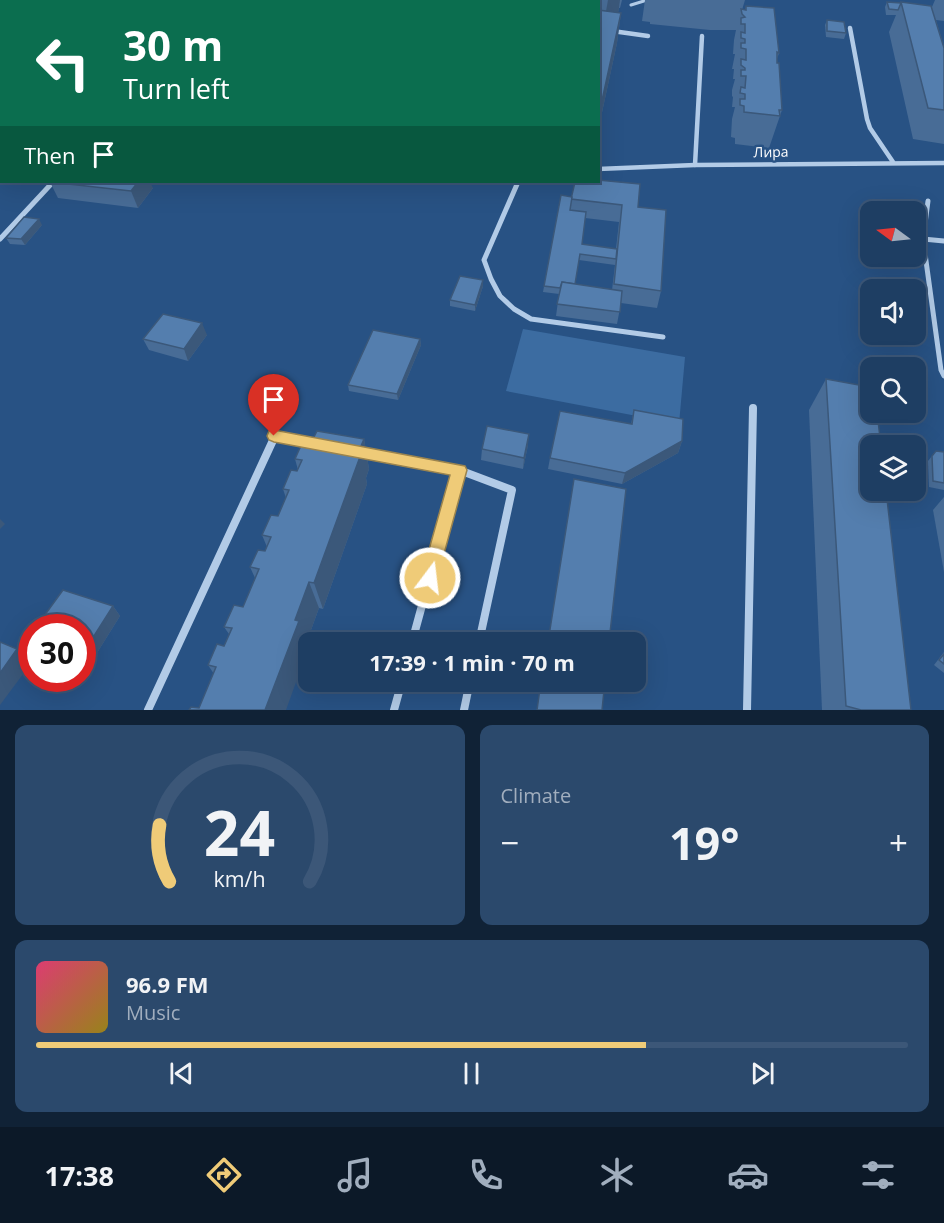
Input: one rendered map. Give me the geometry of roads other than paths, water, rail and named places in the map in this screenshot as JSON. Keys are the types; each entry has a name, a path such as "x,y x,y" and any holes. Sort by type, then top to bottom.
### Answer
{"street":[{"path":"850,28 867,119 870,128 893,162"},
{"path":"600,29 648,36"},
{"path":"695,165 702,36"},
{"name":"Лира","path":"600,169 695,165 944,163"},
{"path":"0,239 52,183"},
{"path":"518,183 484,260 487,272 505,304 531,319 663,337"},
{"path":"926,216 928,201"},
{"path":"926,239 944,242"},
{"path":"926,261 941,370 944,376"},
{"path":"747,710 753,408"},
{"path":"148,710 274,436 332,447"},
{"path":"355,451 459,470 512,490 480,632"},
{"path":"415,632 459,470"},
{"path":"394,710 399,692"},
{"path":"464,710 468,692"}],"lane":[{"path":"631,5 647,0"}]}
